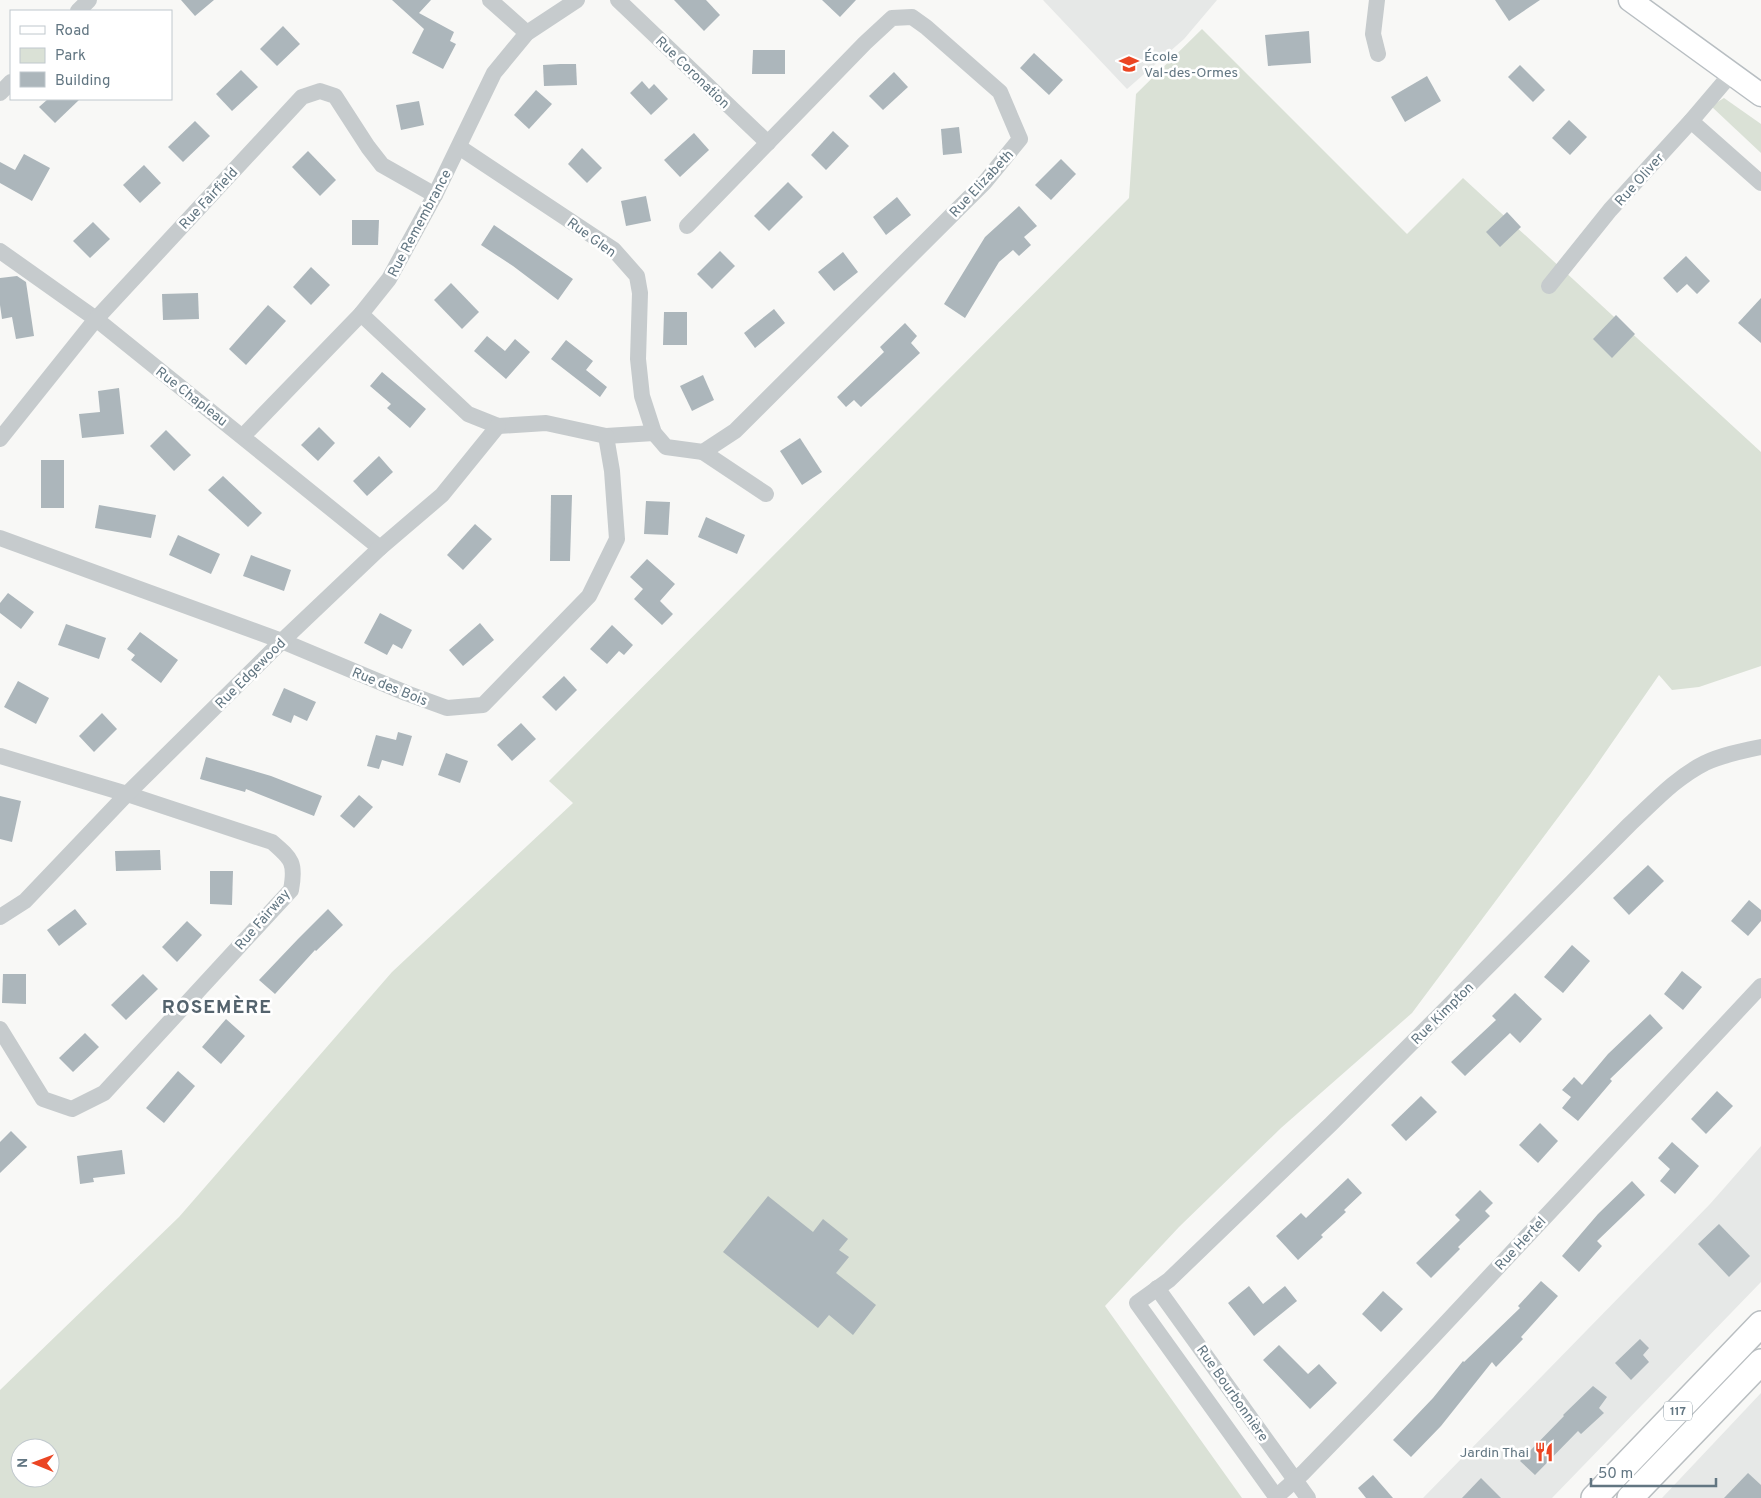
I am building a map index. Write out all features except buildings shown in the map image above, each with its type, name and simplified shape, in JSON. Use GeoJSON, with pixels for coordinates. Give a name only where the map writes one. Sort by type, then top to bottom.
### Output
{"type":"FeatureCollection","features":[{"type":"Feature","properties":{"kind":"main road"},"geometry":{"type":"LineString","coordinates":[[1630,0],[1761,95]]}},
{"type":"Feature","properties":{"kind":"main road","name":"117"},"geometry":{"type":"LineString","coordinates":[[1594,1498],[1761,1324]]}},
{"type":"Feature","properties":{"kind":"main road","name":"117"},"geometry":{"type":"LineString","coordinates":[[1630,1498],[1761,1362]]}},
{"type":"Feature","properties":{"kind":"street"},"geometry":{"type":"LineString","coordinates":[[79,10],[89,0]]}},
{"type":"Feature","properties":{"kind":"street"},"geometry":{"type":"LineString","coordinates":[[490,0],[527,33]]}},
{"type":"Feature","properties":{"kind":"street","name":"Rue Remembrance"},"geometry":{"type":"LineString","coordinates":[[243,436],[361,314],[389,280],[460,147],[494,73],[527,33],[577,0]]}},
{"type":"Feature","properties":{"kind":"street","name":"Rue Coronation"},"geometry":{"type":"LineString","coordinates":[[618,0],[768,143]]}},
{"type":"Feature","properties":{"kind":"street"},"geometry":{"type":"LineString","coordinates":[[1377,0],[1373,34],[1378,54]]}},
{"type":"Feature","properties":{"kind":"street","name":"Rue Elizabeth"},"geometry":{"type":"LineString","coordinates":[[687,226],[865,43],[892,18],[912,17],[1000,92],[1020,140],[985,182],[735,431],[703,452]]}},
{"type":"Feature","properties":{"kind":"street","name":"Rue Oliver"},"geometry":{"type":"LineString","coordinates":[[1549,286],[1610,210],[1731,74]]}},
{"type":"Feature","properties":{"kind":"street"},"geometry":{"type":"LineString","coordinates":[[0,93],[10,83]]}},
{"type":"Feature","properties":{"kind":"street","name":"Rue Fairfield"},"geometry":{"type":"LineString","coordinates":[[0,439],[96,319],[302,97],[320,91],[335,96],[368,147],[382,164],[435,195]]}},
{"type":"Feature","properties":{"kind":"street"},"geometry":{"type":"LineString","coordinates":[[1691,121],[1761,183]]}},
{"type":"Feature","properties":{"kind":"street","name":"Rue Glen"},"geometry":{"type":"LineString","coordinates":[[460,147],[614,250],[637,276],[640,294],[638,359],[642,396],[654,433]]}},
{"type":"Feature","properties":{"kind":"street","name":"Rue Chapleau"},"geometry":{"type":"LineString","coordinates":[[0,251],[96,319],[380,548]]}},
{"type":"Feature","properties":{"kind":"street"},"geometry":{"type":"LineString","coordinates":[[361,314],[468,414],[498,426],[546,423],[606,436],[654,433],[666,447],[703,452],[766,494]]}},
{"type":"Feature","properties":{"kind":"street","name":"Rue Edgewood"},"geometry":{"type":"LineString","coordinates":[[0,918],[26,901],[128,794],[282,641],[380,548],[442,495],[498,426]]}},
{"type":"Feature","properties":{"kind":"street","name":"Rue des Bois"},"geometry":{"type":"LineString","coordinates":[[0,538],[282,641],[406,693],[447,708],[483,705],[588,596],[617,539],[612,471],[606,436]]}},
{"type":"Feature","properties":{"kind":"street","name":"Rue Kimpton"},"geometry":{"type":"LineString","coordinates":[[1137,1303],[1169,1280],[1336,1120],[1674,782],[1705,763],[1761,747]]}},
{"type":"Feature","properties":{"kind":"street","name":"Rue Fairway"},"geometry":{"type":"LineString","coordinates":[[0,756],[128,794],[272,842],[289,856],[294,872],[291,890],[104,1093],[72,1109],[43,1099],[0,1029]]}},
{"type":"Feature","properties":{"kind":"street","name":"Rue Hertel"},"geometry":{"type":"LineString","coordinates":[[1276,1497],[1295,1481],[1761,986]]}},
{"type":"Feature","properties":{"kind":"street","name":"Rue Bourbonnière"},"geometry":{"type":"LineString","coordinates":[[1157,1288],[1308,1498]]}},
{"type":"Feature","properties":{"kind":"street","name":"Rue Bourbonnière"},"geometry":{"type":"LineString","coordinates":[[1137,1303],[1276,1497]]}},
{"type":"Feature","properties":{"kind":"shaded area","name":"École Val-des-Ormes"},"geometry":{"type":"Polygon","coordinates":[[[1043,0],[1217,0],[1184,39],[1127,89],[1043,0]]]}},
{"type":"Feature","properties":{"kind":"shaded area"},"geometry":{"type":"Polygon","coordinates":[[[1761,1146],[1761,1282],[1552,1498],[1423,1498],[1710,1204],[1761,1146]]]}},
{"type":"Feature","properties":{"kind":"shaded area"},"geometry":{"type":"Polygon","coordinates":[[[1761,1393],[1761,1498],[1662,1498],[1761,1393]]]}},
{"type":"Feature","properties":{"kind":"green space"},"geometry":{"type":"Polygon","coordinates":[[[1202,29],[1407,234],[1463,178],[1761,452],[1761,666],[1699,687],[1672,690],[1659,675],[1589,776],[1412,1013],[1281,1128],[1179,1227],[1105,1306],[1242,1498],[0,1498],[0,1390],[179,1217],[392,972],[573,803],[549,781],[1129,198],[1136,94],[1202,29]]]}},
{"type":"Feature","properties":{"kind":"green space"},"geometry":{"type":"Polygon","coordinates":[[[1724,98],[1761,124],[1761,153],[1711,106],[1724,98]]]}},
{"type":"Feature","properties":{"kind":"place","name":"École Val-des-Ormes"},"geometry":{"type":"Point","coordinates":[1129,64]}},
{"type":"Feature","properties":{"kind":"place","name":"Jardin Thai"},"geometry":{"type":"Point","coordinates":[1544,1452]}},
{"type":"Feature","properties":{"kind":"district","name":"ROSEMÈRE"},"geometry":{"type":"Point","coordinates":[217,1006]}}]}
